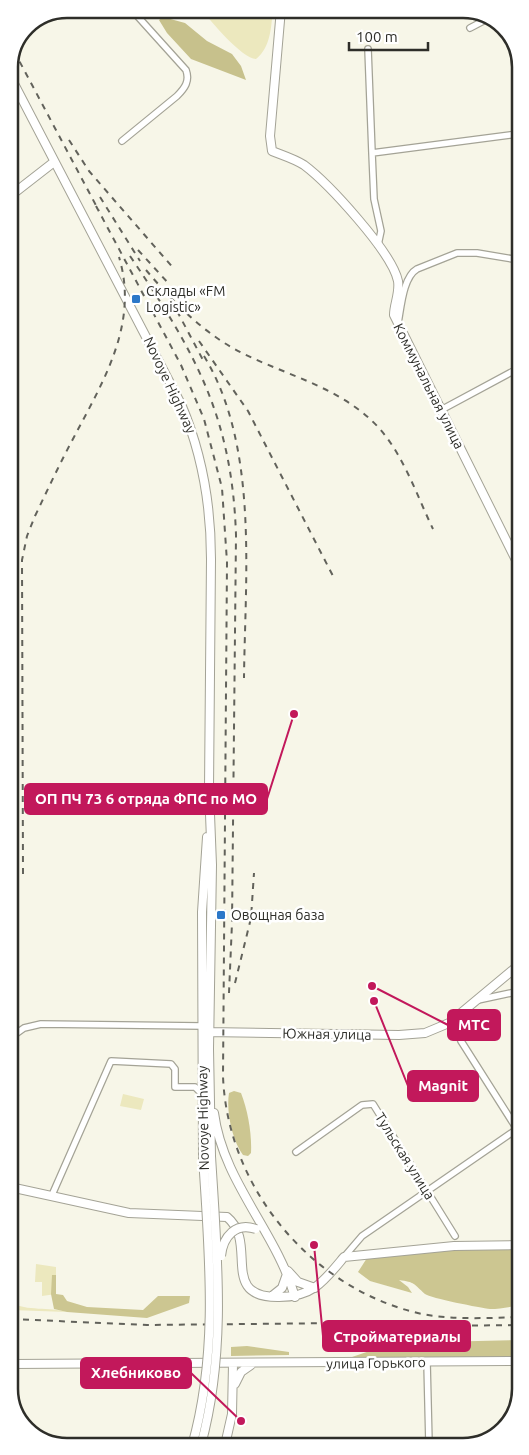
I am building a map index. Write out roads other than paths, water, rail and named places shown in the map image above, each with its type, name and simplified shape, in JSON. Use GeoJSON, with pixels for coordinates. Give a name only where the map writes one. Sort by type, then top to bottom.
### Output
{"type":"FeatureCollection","features":[{"type":"Feature","properties":{"kind":"street"},"geometry":{"type":"LineString","coordinates":[[122,141],[184,90],[188,75],[186,70],[139,18]]}},
{"type":"Feature","properties":{"kind":"street","name":"Коммунальная улица"},"geometry":{"type":"LineString","coordinates":[[280,18],[270,136],[272,151],[303,165],[336,196],[378,245],[398,280],[394,315],[512,552]]}},
{"type":"Feature","properties":{"kind":"street"},"geometry":{"type":"LineString","coordinates":[[470,28],[482,22]]}},
{"type":"Feature","properties":{"kind":"street"},"geometry":{"type":"LineString","coordinates":[[368,49],[374,199],[381,230],[378,245]]}},
{"type":"Feature","properties":{"kind":"street","name":"Novoye Highway"},"geometry":{"type":"LineString","coordinates":[[18,92],[168,378],[189,423],[196,444],[204,482],[211,530],[209,789],[212,865],[204,1030],[219,1293],[215,1372],[203,1437]]}},
{"type":"Feature","properties":{"kind":"street"},"geometry":{"type":"LineString","coordinates":[[372,152],[512,135]]}},
{"type":"Feature","properties":{"kind":"street"},"geometry":{"type":"LineString","coordinates":[[18,190],[54,162]]}},
{"type":"Feature","properties":{"kind":"street"},"geometry":{"type":"LineString","coordinates":[[398,323],[407,283],[412,272],[416,269],[457,253],[477,253],[512,259]]}},
{"type":"Feature","properties":{"kind":"street"},"geometry":{"type":"LineString","coordinates":[[441,410],[512,372]]}},
{"type":"Feature","properties":{"kind":"street","name":"Южная улица"},"geometry":{"type":"LineString","coordinates":[[204,1030],[391,1035],[426,1033],[449,1023],[512,971]]}},
{"type":"Feature","properties":{"kind":"street"},"geometry":{"type":"LineString","coordinates":[[478,1000],[512,993]]}},
{"type":"Feature","properties":{"kind":"street"},"geometry":{"type":"LineString","coordinates":[[18,1032],[24,1028],[41,1024],[204,1030]]}},
{"type":"Feature","properties":{"kind":"street"},"geometry":{"type":"LineString","coordinates":[[461,1041],[512,1119]]}},
{"type":"Feature","properties":{"kind":"street"},"geometry":{"type":"LineString","coordinates":[[52,1195],[110,1061],[171,1064],[175,1069],[175,1087],[195,1087],[206,1080],[223,1155],[287,1270],[295,1296]]}},
{"type":"Feature","properties":{"kind":"street","name":"Novoye Highway"},"geometry":{"type":"LineString","coordinates":[[194,1437],[203,1395],[210,1326],[210,1269],[203,1157],[202,1094],[206,1080]]}},
{"type":"Feature","properties":{"kind":"street"},"geometry":{"type":"LineString","coordinates":[[195,1087],[202,1094]]}},
{"type":"Feature","properties":{"kind":"street","name":"Тульская улица"},"geometry":{"type":"LineString","coordinates":[[296,1152],[362,1105],[373,1104],[455,1236]]}},
{"type":"Feature","properties":{"kind":"street"},"geometry":{"type":"LineString","coordinates":[[18,1189],[52,1195],[99,1208],[129,1213],[219,1215],[232,1221],[240,1233],[242,1271],[248,1287],[257,1295],[270,1297],[295,1296],[316,1288],[362,1236],[512,1135]]}},
{"type":"Feature","properties":{"kind":"street"},"geometry":{"type":"LineString","coordinates":[[219,1293],[221,1255],[226,1238],[242,1227],[256,1229],[272,1243]]}},
{"type":"Feature","properties":{"kind":"street"},"geometry":{"type":"LineString","coordinates":[[344,1257],[454,1246],[512,1245]]}},
{"type":"Feature","properties":{"kind":"street"},"geometry":{"type":"LineString","coordinates":[[270,1297],[285,1284],[287,1270]]}},
{"type":"Feature","properties":{"kind":"street"},"geometry":{"type":"LineString","coordinates":[[287,1270],[298,1282],[316,1288]]}},
{"type":"Feature","properties":{"kind":"street","name":"улица Горького"},"geometry":{"type":"LineString","coordinates":[[18,1364],[512,1361]]}},
{"type":"Feature","properties":{"kind":"street"},"geometry":{"type":"LineString","coordinates":[[427,1362],[429,1438]]}},
{"type":"Feature","properties":{"kind":"street"},"geometry":{"type":"LineString","coordinates":[[213,1364],[226,1371],[233,1388]]}},
{"type":"Feature","properties":{"kind":"street"},"geometry":{"type":"LineString","coordinates":[[227,1437],[232,1414],[233,1364]]}},
{"type":"Feature","properties":{"kind":"street"},"geometry":{"type":"LineString","coordinates":[[233,1388],[241,1372],[253,1364]]}},
{"type":"Feature","properties":{"kind":"railway"},"geometry":{"type":"LineString","coordinates":[[18,59],[99,211]]}},
{"type":"Feature","properties":{"kind":"railway"},"geometry":{"type":"LineString","coordinates":[[69,140],[89,171],[175,270]]}},
{"type":"Feature","properties":{"kind":"railway"},"geometry":{"type":"LineString","coordinates":[[100,197],[140,261]]}},
{"type":"Feature","properties":{"kind":"railway"},"geometry":{"type":"LineString","coordinates":[[96,206],[181,365],[204,419],[222,488],[227,562],[223,1076],[228,1117],[240,1157],[259,1194],[283,1228],[312,1258],[345,1282],[382,1301],[422,1314],[459,1318],[512,1317]]}},
{"type":"Feature","properties":{"kind":"railway"},"geometry":{"type":"LineString","coordinates":[[138,250],[170,285]]}},
{"type":"Feature","properties":{"kind":"railway"},"geometry":{"type":"LineString","coordinates":[[130,256],[173,323],[206,387],[218,420],[227,455],[233,493],[236,535],[232,923],[229,993]]}},
{"type":"Feature","properties":{"kind":"railway"},"geometry":{"type":"LineString","coordinates":[[23,874],[22,560],[27,536],[35,516],[107,372],[115,350],[125,305],[124,281],[119,257]]}},
{"type":"Feature","properties":{"kind":"railway"},"geometry":{"type":"LineString","coordinates":[[146,270],[190,317],[216,337],[244,354],[332,393],[365,414],[379,428],[396,451],[433,529]]}},
{"type":"Feature","properties":{"kind":"railway"},"geometry":{"type":"LineString","coordinates":[[177,311],[203,360]]}},
{"type":"Feature","properties":{"kind":"railway"},"geometry":{"type":"LineString","coordinates":[[199,341],[248,411],[334,578]]}},
{"type":"Feature","properties":{"kind":"railway"},"geometry":{"type":"LineString","coordinates":[[204,356],[222,392],[234,430],[241,471],[246,555],[244,678]]}},
{"type":"Feature","properties":{"kind":"railway"},"geometry":{"type":"LineString","coordinates":[[235,983],[251,918],[254,873]]}},
{"type":"Feature","properties":{"kind":"railway"},"geometry":{"type":"LineString","coordinates":[[18,1319],[147,1325],[443,1322]]}},
{"type":"Feature","properties":{"kind":"railway"},"geometry":{"type":"LineString","coordinates":[[436,1326],[512,1325]]}},
{"type":"Feature","properties":{"kind":"place","name":"Склады «FM Logistic»"},"geometry":{"type":"Point","coordinates":[136,299]}},
{"type":"Feature","properties":{"kind":"place","name":"ОП ПЧ 73 6 отряда ФПС по МО"},"geometry":{"type":"Point","coordinates":[294,714]}},
{"type":"Feature","properties":{"kind":"place","name":"Овощная база"},"geometry":{"type":"Point","coordinates":[221,915]}},
{"type":"Feature","properties":{"kind":"place","name":"МТС"},"geometry":{"type":"Point","coordinates":[372,986]}},
{"type":"Feature","properties":{"kind":"place","name":"Magnit"},"geometry":{"type":"Point","coordinates":[374,1001]}},
{"type":"Feature","properties":{"kind":"place","name":"Стройматериалы"},"geometry":{"type":"Point","coordinates":[314,1245]}},
{"type":"Feature","properties":{"kind":"place","name":"Хлебниково"},"geometry":{"type":"Point","coordinates":[241,1421]}}]}
